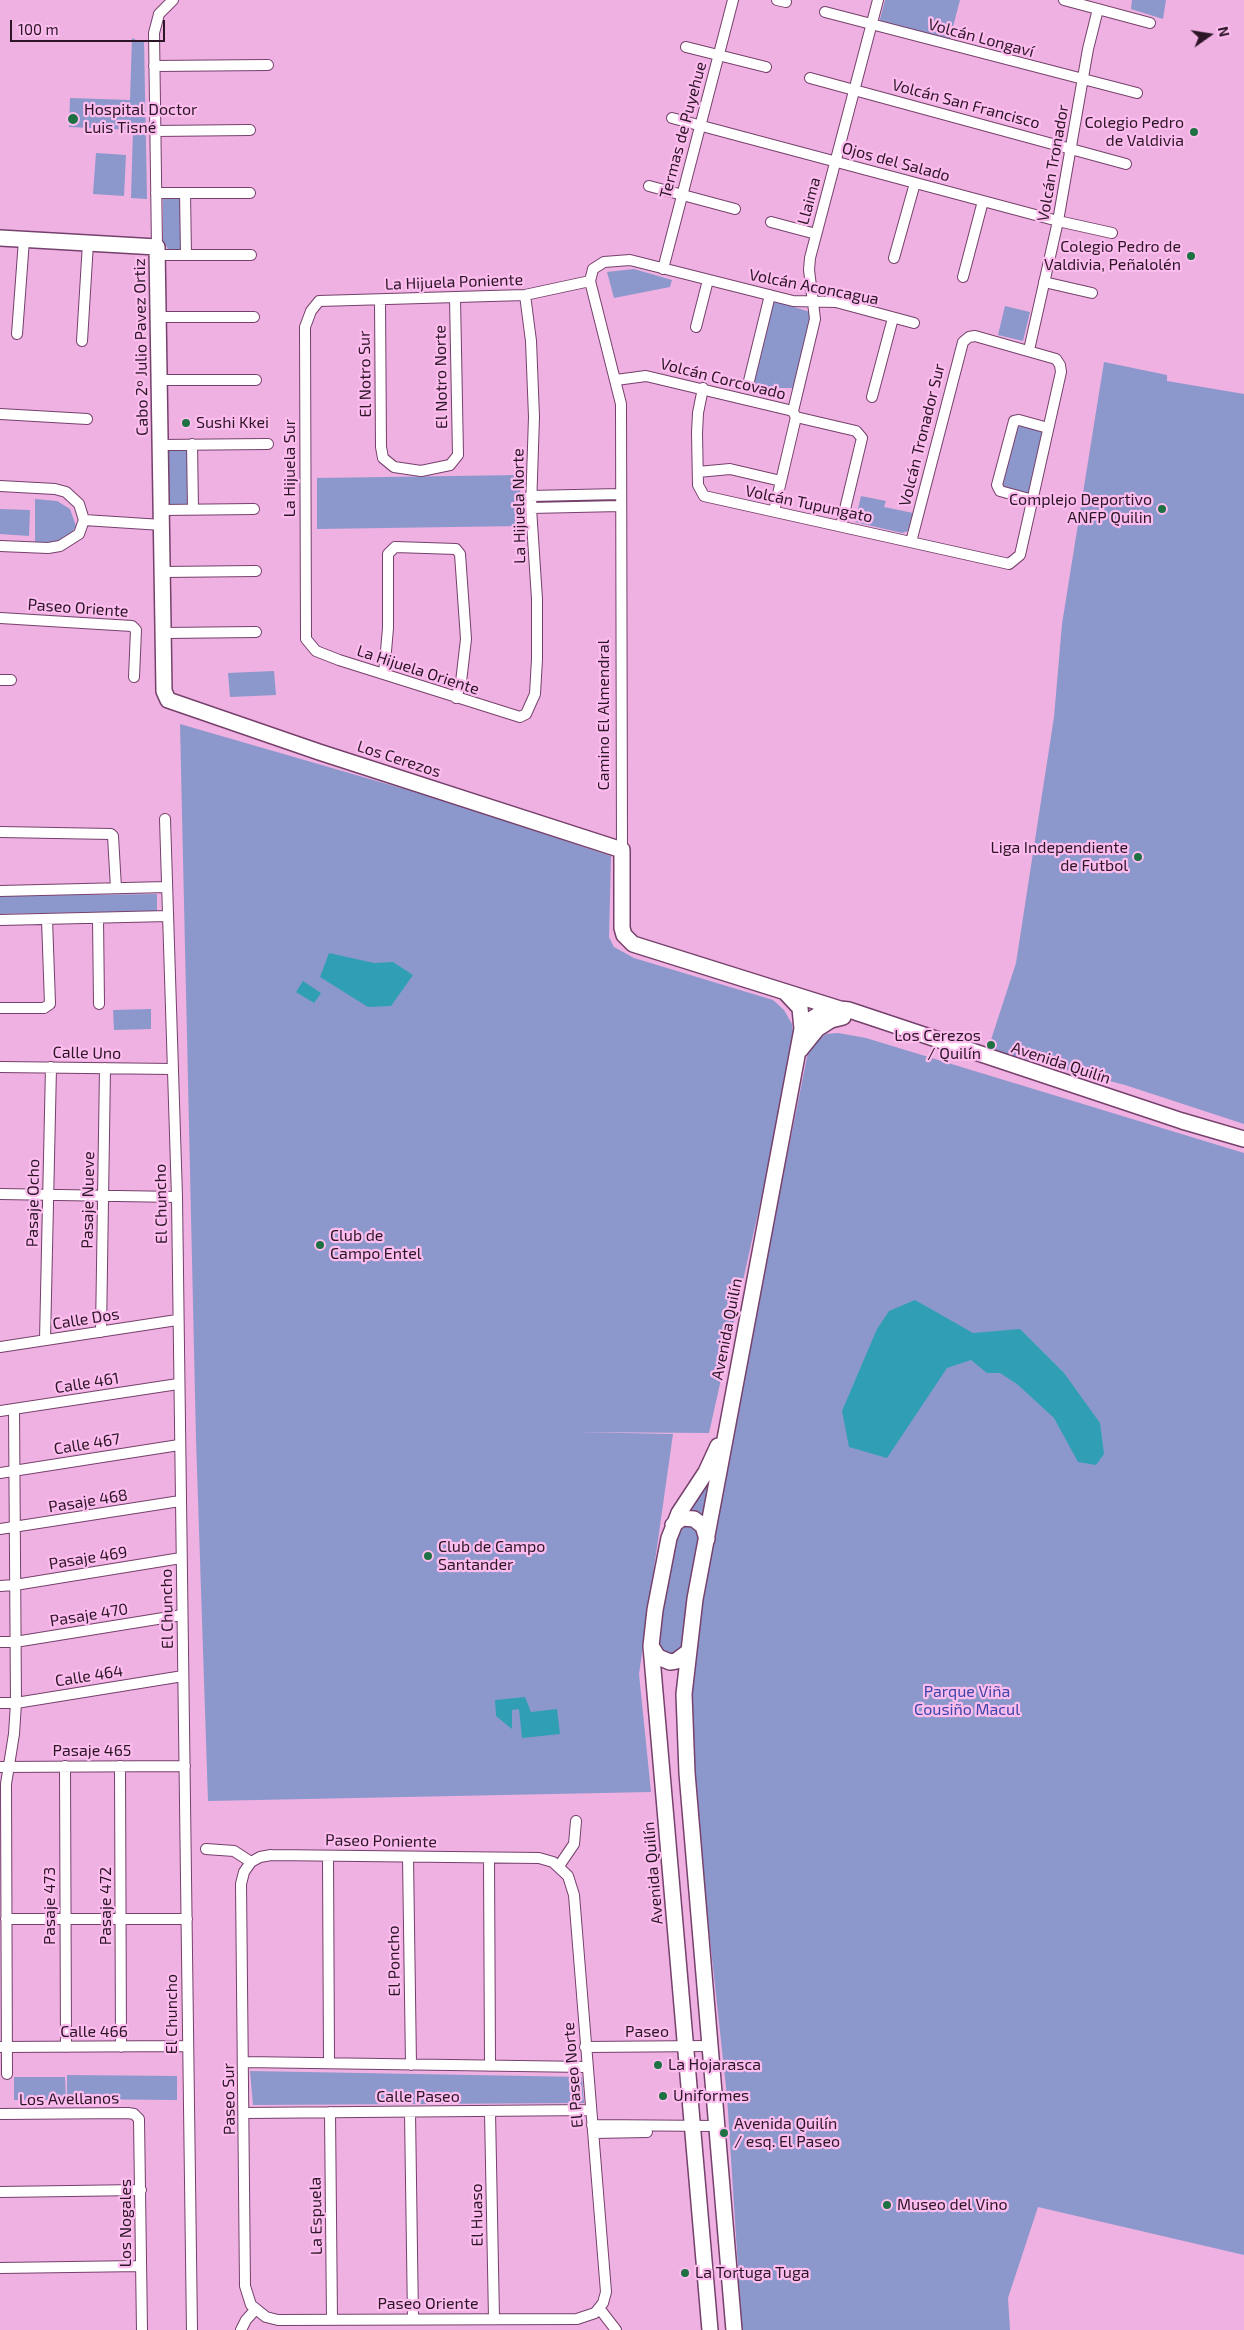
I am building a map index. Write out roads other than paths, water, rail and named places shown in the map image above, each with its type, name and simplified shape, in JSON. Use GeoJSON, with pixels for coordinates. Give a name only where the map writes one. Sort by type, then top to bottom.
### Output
{"type":"FeatureCollection","features":[{"type":"Feature","properties":{"kind":"main road"},"geometry":{"type":"LineString","coordinates":[[0,238],[88,243],[157,251]]}},
{"type":"Feature","properties":{"kind":"main road","name":"Cabo 2º Julio Pavez Ortiz"},"geometry":{"type":"LineString","coordinates":[[157,251],[164,691],[167,698]]}},
{"type":"Feature","properties":{"kind":"main road","name":"Los Cerezos"},"geometry":{"type":"LineString","coordinates":[[167,698],[173,703],[622,850]]}},
{"type":"Feature","properties":{"kind":"main road","name":"Camino El Almendral"},"geometry":{"type":"LineString","coordinates":[[622,850],[622,928],[628,940],[638,946],[840,1009]]}},
{"type":"Feature","properties":{"kind":"main road","name":"Avenida Quilín"},"geometry":{"type":"LineString","coordinates":[[786,993],[800,1008],[811,1025]]}},
{"type":"Feature","properties":{"kind":"main road"},"geometry":{"type":"LineString","coordinates":[[806,999],[811,1025],[840,1009]]}},
{"type":"Feature","properties":{"kind":"main road","name":"Avenida Quilín"},"geometry":{"type":"LineString","coordinates":[[840,1009],[1182,1121],[1244,1139]]}},
{"type":"Feature","properties":{"kind":"main road","name":"Avenida Quilín"},"geometry":{"type":"LineString","coordinates":[[811,1025],[840,1018],[867,1018]]}},
{"type":"Feature","properties":{"kind":"main road","name":"Avenida Quilín"},"geometry":{"type":"LineString","coordinates":[[734,2330],[684,1734],[684,1694],[688,1652],[706,1539],[796,1059],[811,1025]]}},
{"type":"Feature","properties":{"kind":"main road","name":"Avenida Quilín"},"geometry":{"type":"LineString","coordinates":[[710,2330],[685,2128],[686,2046],[651,1646],[661,1567],[673,1525],[706,1472],[726,1428]]}},
{"type":"Feature","properties":{"kind":"main road"},"geometry":{"type":"LineString","coordinates":[[673,1525],[682,1518],[694,1519],[703,1526],[706,1539]]}},
{"type":"Feature","properties":{"kind":"main road"},"geometry":{"type":"LineString","coordinates":[[651,1646],[658,1657],[670,1662],[688,1652]]}},
{"type":"Feature","properties":{"kind":"street","name":"Cabo 2º Julio Pavez Ortiz"},"geometry":{"type":"LineString","coordinates":[[157,251],[154,26],[159,14],[173,0]]}},
{"type":"Feature","properties":{"kind":"street","name":"Termas de Puyehue"},"geometry":{"type":"LineString","coordinates":[[663,269],[733,0]]}},
{"type":"Feature","properties":{"kind":"street","name":"Llaima"},"geometry":{"type":"LineString","coordinates":[[774,511],[814,325],[808,264],[878,0]]}},
{"type":"Feature","properties":{"kind":"street"},"geometry":{"type":"LineString","coordinates":[[1064,0],[1150,23]]}},
{"type":"Feature","properties":{"kind":"street","name":"Volcán Tronador"},"geometry":{"type":"LineString","coordinates":[[1029,350],[1058,221],[1082,80],[1098,9]]}},
{"type":"Feature","properties":{"kind":"street","name":"Volcán Longaví"},"geometry":{"type":"LineString","coordinates":[[825,12],[1137,94]]}},
{"type":"Feature","properties":{"kind":"street"},"geometry":{"type":"LineString","coordinates":[[686,47],[766,67]]}},
{"type":"Feature","properties":{"kind":"street"},"geometry":{"type":"LineString","coordinates":[[154,66],[268,65]]}},
{"type":"Feature","properties":{"kind":"street","name":"Volcán San Francisco"},"geometry":{"type":"LineString","coordinates":[[810,78],[1126,164]]}},
{"type":"Feature","properties":{"kind":"street","name":"Ojos del Salado"},"geometry":{"type":"LineString","coordinates":[[672,118],[1058,221],[1112,233]]}},
{"type":"Feature","properties":{"kind":"street"},"geometry":{"type":"LineString","coordinates":[[155,131],[250,130]]}},
{"type":"Feature","properties":{"kind":"street"},"geometry":{"type":"LineString","coordinates":[[894,258],[915,183]]}},
{"type":"Feature","properties":{"kind":"street"},"geometry":{"type":"LineString","coordinates":[[649,186],[735,209]]}},
{"type":"Feature","properties":{"kind":"street"},"geometry":{"type":"LineString","coordinates":[[186,193],[186,255]]}},
{"type":"Feature","properties":{"kind":"street"},"geometry":{"type":"LineString","coordinates":[[156,194],[250,193]]}},
{"type":"Feature","properties":{"kind":"street"},"geometry":{"type":"LineString","coordinates":[[963,277],[983,201]]}},
{"type":"Feature","properties":{"kind":"street"},"geometry":{"type":"LineString","coordinates":[[771,222],[816,234]]}},
{"type":"Feature","properties":{"kind":"street"},"geometry":{"type":"LineString","coordinates":[[17,334],[24,240]]}},
{"type":"Feature","properties":{"kind":"street"},"geometry":{"type":"LineString","coordinates":[[82,341],[88,243]]}},
{"type":"Feature","properties":{"kind":"street"},"geometry":{"type":"LineString","coordinates":[[157,251],[186,255],[251,255]]}},
{"type":"Feature","properties":{"kind":"street","name":"Volcán Aconcagua"},"geometry":{"type":"LineString","coordinates":[[590,281],[594,269],[604,262],[620,260],[793,301],[836,302],[914,323]]}},
{"type":"Feature","properties":{"kind":"street"},"geometry":{"type":"LineString","coordinates":[[696,327],[708,280]]}},
{"type":"Feature","properties":{"kind":"street","name":"La Hijuela Poniente"},"geometry":{"type":"LineString","coordinates":[[319,301],[525,295],[590,281]]}},
{"type":"Feature","properties":{"kind":"street","name":"Camino El Almendral"},"geometry":{"type":"LineString","coordinates":[[590,281],[621,404],[622,850]]}},
{"type":"Feature","properties":{"kind":"street"},"geometry":{"type":"LineString","coordinates":[[1044,282],[1092,294]]}},
{"type":"Feature","properties":{"kind":"street","name":"La Hijuela Norte"},"geometry":{"type":"LineString","coordinates":[[525,295],[531,341],[534,417],[530,508],[537,599],[535,694],[526,714]]}},
{"type":"Feature","properties":{"kind":"street"},"geometry":{"type":"LineString","coordinates":[[748,385],[770,295]]}},
{"type":"Feature","properties":{"kind":"street","name":"El Notro Norte"},"geometry":{"type":"LineString","coordinates":[[381,447],[383,458],[394,467],[421,471],[450,465],[458,456],[455,298]]}},
{"type":"Feature","properties":{"kind":"street","name":"El Notro Sur"},"geometry":{"type":"LineString","coordinates":[[380,300],[381,447]]}},
{"type":"Feature","properties":{"kind":"street","name":"La Hijuela Sur"},"geometry":{"type":"LineString","coordinates":[[306,639],[305,327],[311,311],[319,301]]}},
{"type":"Feature","properties":{"kind":"street"},"geometry":{"type":"LineString","coordinates":[[159,318],[254,317]]}},
{"type":"Feature","properties":{"kind":"street"},"geometry":{"type":"LineString","coordinates":[[872,397],[893,318]]}},
{"type":"Feature","properties":{"kind":"street","name":"Volcán Tronador Sur"},"geometry":{"type":"LineString","coordinates":[[911,542],[960,346],[967,338],[978,337],[1029,350]]}},
{"type":"Feature","properties":{"kind":"street"},"geometry":{"type":"LineString","coordinates":[[1029,350],[1054,357],[1059,362],[1061,372],[1033,500],[1000,492],[997,484],[1014,421],[1019,420],[1048,428]]}},
{"type":"Feature","properties":{"kind":"street","name":"Volcán Corcovado"},"geometry":{"type":"LineString","coordinates":[[616,380],[646,376],[704,388],[856,431],[861,435],[862,443],[841,526]]}},
{"type":"Feature","properties":{"kind":"street"},"geometry":{"type":"LineString","coordinates":[[160,380],[256,380]]}},
{"type":"Feature","properties":{"kind":"street","name":"Volcán Tupungato"},"geometry":{"type":"LineString","coordinates":[[704,388],[698,412],[698,488],[707,497],[1002,564],[1014,562],[1020,555],[1033,500]]}},
{"type":"Feature","properties":{"kind":"street"},"geometry":{"type":"LineString","coordinates":[[0,414],[87,419]]}},
{"type":"Feature","properties":{"kind":"street"},"geometry":{"type":"LineString","coordinates":[[192,444],[193,509]]}},
{"type":"Feature","properties":{"kind":"street"},"geometry":{"type":"LineString","coordinates":[[161,445],[268,444]]}},
{"type":"Feature","properties":{"kind":"street"},"geometry":{"type":"LineString","coordinates":[[698,472],[730,469],[781,481]]}},
{"type":"Feature","properties":{"kind":"street"},"geometry":{"type":"LineString","coordinates":[[0,486],[55,489],[66,492],[79,504],[84,520],[79,534],[60,546],[48,548],[0,546]]}},
{"type":"Feature","properties":{"kind":"street"},"geometry":{"type":"LineString","coordinates":[[530,496],[620,494]]}},
{"type":"Feature","properties":{"kind":"street"},"geometry":{"type":"LineString","coordinates":[[530,508],[620,506]]}},
{"type":"Feature","properties":{"kind":"street"},"geometry":{"type":"LineString","coordinates":[[162,510],[254,509]]}},
{"type":"Feature","properties":{"kind":"street"},"geometry":{"type":"LineString","coordinates":[[84,520],[162,525]]}},
{"type":"Feature","properties":{"kind":"street"},"geometry":{"type":"LineString","coordinates":[[384,674],[388,628],[388,554],[395,547],[442,547],[456,549],[460,554],[466,639],[461,682],[456,698]]}},
{"type":"Feature","properties":{"kind":"street"},"geometry":{"type":"LineString","coordinates":[[163,572],[256,571]]}},
{"type":"Feature","properties":{"kind":"street","name":"Paseo Oriente"},"geometry":{"type":"LineString","coordinates":[[0,618],[132,626],[136,630],[134,677]]}},
{"type":"Feature","properties":{"kind":"street"},"geometry":{"type":"LineString","coordinates":[[164,633],[256,632]]}},
{"type":"Feature","properties":{"kind":"street","name":"La Hijuela Oriente"},"geometry":{"type":"LineString","coordinates":[[306,639],[316,651],[512,716],[520,717],[526,714]]}},
{"type":"Feature","properties":{"kind":"street"},"geometry":{"type":"LineString","coordinates":[[0,680],[11,680]]}},
{"type":"Feature","properties":{"kind":"street"},"geometry":{"type":"LineString","coordinates":[[0,891],[167,887],[165,819]]}},
{"type":"Feature","properties":{"kind":"street"},"geometry":{"type":"LineString","coordinates":[[0,832],[111,834],[113,836],[116,888]]}},
{"type":"Feature","properties":{"kind":"street","name":"El Chuncho"},"geometry":{"type":"LineString","coordinates":[[167,887],[177,1197],[192,2330]]}},
{"type":"Feature","properties":{"kind":"street"},"geometry":{"type":"LineString","coordinates":[[0,920],[168,916]]}},
{"type":"Feature","properties":{"kind":"street"},"geometry":{"type":"LineString","coordinates":[[98,918],[99,1004]]}},
{"type":"Feature","properties":{"kind":"street"},"geometry":{"type":"LineString","coordinates":[[0,1008],[44,1008],[50,1004],[47,919]]}},
{"type":"Feature","properties":{"kind":"street","name":"Calle Uno"},"geometry":{"type":"LineString","coordinates":[[0,1067],[173,1069]]}},
{"type":"Feature","properties":{"kind":"street","name":"Pasaje Ocho"},"geometry":{"type":"LineString","coordinates":[[46,1340],[51,1067]]}},
{"type":"Feature","properties":{"kind":"street","name":"Pasaje Nueve"},"geometry":{"type":"LineString","coordinates":[[101,1332],[105,1068]]}},
{"type":"Feature","properties":{"kind":"street"},"geometry":{"type":"LineString","coordinates":[[0,1194],[177,1197]]}},
{"type":"Feature","properties":{"kind":"street","name":"Calle Dos"},"geometry":{"type":"LineString","coordinates":[[0,1347],[178,1320]]}},
{"type":"Feature","properties":{"kind":"street","name":"Calle 461"},"geometry":{"type":"LineString","coordinates":[[0,1411],[178,1384]]}},
{"type":"Feature","properties":{"kind":"street"},"geometry":{"type":"LineString","coordinates":[[7,2074],[3,2047],[3,1932],[6,1919],[3,1878],[3,1826],[6,1784],[4,1767],[16,1703],[14,1409]]}},
{"type":"Feature","properties":{"kind":"street","name":"Calle 467"},"geometry":{"type":"LineString","coordinates":[[0,1474],[180,1445]]}},
{"type":"Feature","properties":{"kind":"street","name":"Pasaje 468"},"geometry":{"type":"LineString","coordinates":[[0,1530],[180,1501]]}},
{"type":"Feature","properties":{"kind":"street","name":"Pasaje 469"},"geometry":{"type":"LineString","coordinates":[[0,1586],[15,1586],[181,1558]]}},
{"type":"Feature","properties":{"kind":"street","name":"Pasaje 470"},"geometry":{"type":"LineString","coordinates":[[0,1642],[16,1642],[182,1615]]}},
{"type":"Feature","properties":{"kind":"street","name":"Calle 464"},"geometry":{"type":"LineString","coordinates":[[0,1703],[16,1703],[183,1676]]}},
{"type":"Feature","properties":{"kind":"street","name":"Pasaje 473"},"geometry":{"type":"LineString","coordinates":[[65,1766],[66,2046]]}},
{"type":"Feature","properties":{"kind":"street","name":"Pasaje 472"},"geometry":{"type":"LineString","coordinates":[[120,1766],[121,2046]]}},
{"type":"Feature","properties":{"kind":"street","name":"Pasaje 465"},"geometry":{"type":"LineString","coordinates":[[4,1767],[184,1766]]}},
{"type":"Feature","properties":{"kind":"street"},"geometry":{"type":"LineString","coordinates":[[559,1866],[574,1844],[576,1821]]}},
{"type":"Feature","properties":{"kind":"street"},"geometry":{"type":"LineString","coordinates":[[206,1849],[234,1851],[251,1862]]}},
{"type":"Feature","properties":{"kind":"street","name":"Paseo Poniente"},"geometry":{"type":"LineString","coordinates":[[251,1862],[260,1857],[270,1855],[539,1858],[559,1866]]}},
{"type":"Feature","properties":{"kind":"street"},"geometry":{"type":"LineString","coordinates":[[328,1856],[329,2063]]}},
{"type":"Feature","properties":{"kind":"street","name":"El Poncho"},"geometry":{"type":"LineString","coordinates":[[408,1857],[411,2064]]}},
{"type":"Feature","properties":{"kind":"street"},"geometry":{"type":"LineString","coordinates":[[489,1858],[490,2066]]}},
{"type":"Feature","properties":{"kind":"street","name":"Paseo Sur"},"geometry":{"type":"LineString","coordinates":[[251,1862],[244,1872],[241,1884],[245,2286],[248,2299],[256,2310]]}},
{"type":"Feature","properties":{"kind":"street","name":"El Paseo Norte"},"geometry":{"type":"LineString","coordinates":[[559,1866],[568,1876],[574,1895],[606,2292],[600,2308]]}},
{"type":"Feature","properties":{"kind":"street"},"geometry":{"type":"LineString","coordinates":[[6,1919],[187,1918]]}},
{"type":"Feature","properties":{"kind":"street","name":"Calle 466"},"geometry":{"type":"LineString","coordinates":[[3,2047],[188,2046]]}},
{"type":"Feature","properties":{"kind":"street","name":"Paseo"},"geometry":{"type":"LineString","coordinates":[[586,2047],[710,2046]]}},
{"type":"Feature","properties":{"kind":"street","name":"Calle Paseo"},"geometry":{"type":"LineString","coordinates":[[244,2062],[587,2067]]}},
{"type":"Feature","properties":{"kind":"street","name":"Calle Paseo"},"geometry":{"type":"LineString","coordinates":[[244,2113],[591,2110]]}},
{"type":"Feature","properties":{"kind":"street","name":"El Huaso"},"geometry":{"type":"LineString","coordinates":[[490,2111],[494,2319]]}},
{"type":"Feature","properties":{"kind":"street","name":"La Espuela"},"geometry":{"type":"LineString","coordinates":[[330,2112],[332,2320]]}},
{"type":"Feature","properties":{"kind":"street"},"geometry":{"type":"LineString","coordinates":[[410,2112],[413,2319]]}},
{"type":"Feature","properties":{"kind":"street","name":"Los Avellanos"},"geometry":{"type":"LineString","coordinates":[[0,2114],[128,2113],[137,2116]]}},
{"type":"Feature","properties":{"kind":"street","name":"Los Nogales"},"geometry":{"type":"LineString","coordinates":[[137,2116],[140,2125],[142,2330]]}},
{"type":"Feature","properties":{"kind":"street"},"geometry":{"type":"LineString","coordinates":[[593,2129],[716,2126]]}},
{"type":"Feature","properties":{"kind":"street"},"geometry":{"type":"LineString","coordinates":[[0,2192],[141,2190]]}},
{"type":"Feature","properties":{"kind":"street"},"geometry":{"type":"LineString","coordinates":[[0,2268],[141,2266]]}},
{"type":"Feature","properties":{"kind":"street"},"geometry":{"type":"LineString","coordinates":[[600,2308],[616,2330]]}},
{"type":"Feature","properties":{"kind":"street","name":"Paseo Oriente"},"geometry":{"type":"LineString","coordinates":[[256,2310],[266,2318],[278,2320],[577,2319],[590,2316],[600,2308]]}},
{"type":"Feature","properties":{"kind":"street"},"geometry":{"type":"LineString","coordinates":[[241,2330],[246,2320],[256,2310]]}},
{"type":"Feature","properties":{"kind":"place","name":"Hospital Doctor Luis Tisné"},"geometry":{"type":"Point","coordinates":[73,119]}},
{"type":"Feature","properties":{"kind":"place","name":"Colegio Pedro de Valdivia"},"geometry":{"type":"Point","coordinates":[1194,132]}},
{"type":"Feature","properties":{"kind":"place","name":"Colegio Pedro de Valdivia, Peñalolén"},"geometry":{"type":"Point","coordinates":[1191,256]}},
{"type":"Feature","properties":{"kind":"place","name":"Sushi Kkei"},"geometry":{"type":"Point","coordinates":[186,423]}},
{"type":"Feature","properties":{"kind":"place","name":"Complejo Deportivo ANFP Quilin"},"geometry":{"type":"Point","coordinates":[1162,509]}},
{"type":"Feature","properties":{"kind":"place","name":"Liga Independiente de Futbol"},"geometry":{"type":"Point","coordinates":[1138,857]}},
{"type":"Feature","properties":{"kind":"place","name":"Los Cerezos / Quilín"},"geometry":{"type":"Point","coordinates":[991,1045]}},
{"type":"Feature","properties":{"kind":"place","name":"Club de Campo Entel"},"geometry":{"type":"Point","coordinates":[320,1245]}},
{"type":"Feature","properties":{"kind":"place","name":"Club de Campo Santander"},"geometry":{"type":"Point","coordinates":[428,1556]}},
{"type":"Feature","properties":{"kind":"place","name":"La Hojarasca"},"geometry":{"type":"Point","coordinates":[658,2065]}},
{"type":"Feature","properties":{"kind":"place","name":"Uniformes"},"geometry":{"type":"Point","coordinates":[663,2096]}},
{"type":"Feature","properties":{"kind":"place","name":"Avenida Quilín / esq. El Paseo"},"geometry":{"type":"Point","coordinates":[724,2133]}},
{"type":"Feature","properties":{"kind":"place","name":"Museo del Vino"},"geometry":{"type":"Point","coordinates":[887,2205]}},
{"type":"Feature","properties":{"kind":"place","name":"La Tortuga Tuga"},"geometry":{"type":"Point","coordinates":[685,2273]}},
{"type":"Feature","properties":{"kind":"park label","name":"Parque Viña Cousiño Macul"},"geometry":{"type":"Point","coordinates":[967,1701]}}]}
